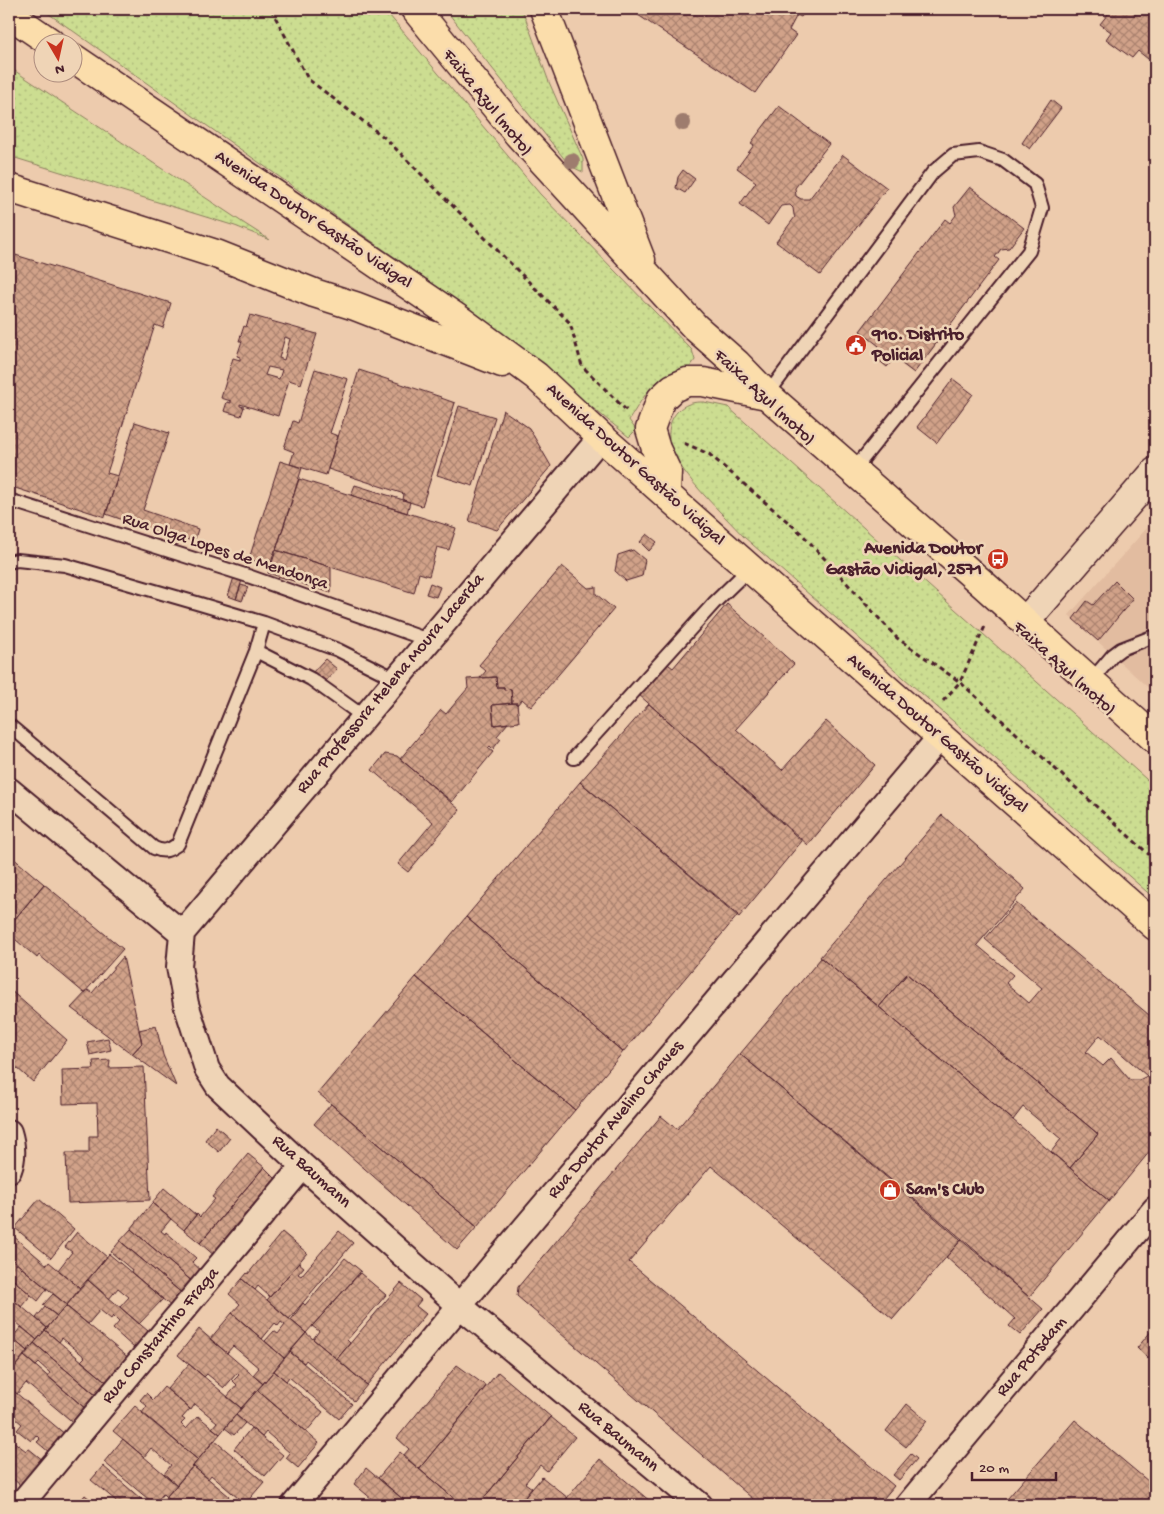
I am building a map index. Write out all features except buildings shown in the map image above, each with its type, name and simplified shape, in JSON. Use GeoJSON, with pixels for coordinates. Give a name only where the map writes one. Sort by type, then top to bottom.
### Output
{"type":"FeatureCollection","features":[{"type":"Feature","properties":{"kind":"highway"},"geometry":{"type":"LineString","coordinates":[[415,9],[518,134],[647,275],[696,327],[737,364],[762,394],[853,471],[1155,739]]}},
{"type":"Feature","properties":{"kind":"highway"},"geometry":{"type":"LineString","coordinates":[[544,9],[647,275]]}},
{"type":"Feature","properties":{"kind":"highway"},"geometry":{"type":"LineString","coordinates":[[9,14],[35,32]]}},
{"type":"Feature","properties":{"kind":"highway","name":"Avenida Doutor Gastão Vidigal"},"geometry":{"type":"LineString","coordinates":[[82,64],[460,320],[536,376],[666,494],[1155,926]]}},
{"type":"Feature","properties":{"kind":"highway"},"geometry":{"type":"LineString","coordinates":[[9,188],[216,254],[314,293],[355,306],[536,376]]}},
{"type":"Feature","properties":{"kind":"highway"},"geometry":{"type":"LineString","coordinates":[[666,494],[667,472],[656,449],[650,429],[661,398],[673,388],[687,382],[703,382],[762,394]]}},
{"type":"Feature","properties":{"kind":"street","name":"Faixa Azul (moto)"},"geometry":{"type":"LineString","coordinates":[[411,9],[571,205],[736,375],[762,394],[998,611],[1155,750]]}},
{"type":"Feature","properties":{"kind":"street","name":"Rua Professora Helena Moura Lacerda"},"geometry":{"type":"LineString","coordinates":[[182,933],[601,436]]}},
{"type":"Feature","properties":{"kind":"street"},"geometry":{"type":"LineString","coordinates":[[1025,622],[1155,472]]}},
{"type":"Feature","properties":{"kind":"street","name":"Rua Doutor Avelino Chaves"},"geometry":{"type":"LineString","coordinates":[[294,1505],[932,729]]}},
{"type":"Feature","properties":{"kind":"street"},"geometry":{"type":"LineString","coordinates":[[9,790],[182,933]]}},
{"type":"Feature","properties":{"kind":"street","name":"Rua Baumann"},"geometry":{"type":"LineString","coordinates":[[182,933],[179,967],[186,1004],[207,1069],[218,1086],[303,1166],[459,1305],[700,1505]]}},
{"type":"Feature","properties":{"kind":"street"},"geometry":{"type":"LineString","coordinates":[[9,1132],[12,1142],[12,1160],[9,1170]]}},
{"type":"Feature","properties":{"kind":"street","name":"Rua Constantino Fraga"},"geometry":{"type":"LineString","coordinates":[[20,1505],[303,1166]]}},
{"type":"Feature","properties":{"kind":"street","name":"Rua Potsdam"},"geometry":{"type":"LineString","coordinates":[[908,1505],[1155,1209]]}},
{"type":"Feature","properties":{"kind":"lane"},"geometry":{"type":"LineString","coordinates":[[762,394],[934,172],[953,155],[979,152],[1003,160],[1035,184],[1042,208],[1029,251],[853,471]]}},
{"type":"Feature","properties":{"kind":"lane","name":"Rua Olga Lopes de Mendonça"},"geometry":{"type":"LineString","coordinates":[[9,500],[248,576],[428,640]]}},
{"type":"Feature","properties":{"kind":"lane"},"geometry":{"type":"LineString","coordinates":[[9,562],[17,560],[65,565],[264,623],[338,650],[396,679]]}},
{"type":"Feature","properties":{"kind":"lane"},"geometry":{"type":"LineString","coordinates":[[574,758],[714,603],[750,568]]}},
{"type":"Feature","properties":{"kind":"lane"},"geometry":{"type":"LineString","coordinates":[[9,725],[154,848],[162,851],[168,850],[178,844],[256,651],[264,623]]}},
{"type":"Feature","properties":{"kind":"lane"},"geometry":{"type":"LineString","coordinates":[[1091,681],[1121,649],[1152,637],[1155,638]]}},
{"type":"Feature","properties":{"kind":"lane"},"geometry":{"type":"LineString","coordinates":[[256,651],[311,679],[364,717]]}},
{"type":"Feature","properties":{"kind":"path"},"geometry":{"type":"LineString","coordinates":[[271,9],[308,79],[385,138],[570,323],[582,366],[636,419],[650,429],[709,454],[802,534],[897,638],[960,682],[1155,860]]}},
{"type":"Feature","properties":{"kind":"path"},"geometry":{"type":"LineString","coordinates":[[932,729],[960,682],[984,626],[998,611]]}},
{"type":"Feature","properties":{"kind":"shaded area"},"geometry":{"type":"Polygon","coordinates":[[[1155,519],[1155,694],[1069,615],[1155,519]]]}},
{"type":"Feature","properties":{"kind":"green space"},"geometry":{"type":"Polygon","coordinates":[[[42,9],[384,9],[540,194],[692,350],[695,360],[688,370],[667,375],[659,380],[646,394],[629,420],[636,430],[629,437],[472,311],[82,37],[82,32],[75,32],[42,9]]]}},
{"type":"Feature","properties":{"kind":"green space"},"geometry":{"type":"Polygon","coordinates":[[[445,9],[522,9],[549,82],[583,159],[583,172],[570,166],[445,9]]]}},
{"type":"Feature","properties":{"kind":"green space"},"geometry":{"type":"Polygon","coordinates":[[[9,67],[270,240],[235,226],[9,156],[9,67]]]}},
{"type":"Feature","properties":{"kind":"green space"},"geometry":{"type":"Polygon","coordinates":[[[704,402],[728,407],[1155,787],[1155,899],[744,537],[706,497],[680,466],[674,455],[669,435],[671,422],[678,411],[691,403],[704,402]]]}},
{"type":"Feature","properties":{"kind":"place","name":"91o. Distrito Policial"},"geometry":{"type":"Point","coordinates":[856,345]}},
{"type":"Feature","properties":{"kind":"place","name":"Avenida Doutor Gastão Vidigal, 2571"},"geometry":{"type":"Point","coordinates":[998,559]}},
{"type":"Feature","properties":{"kind":"place","name":"Sam's Club"},"geometry":{"type":"Point","coordinates":[890,1190]}}]}
